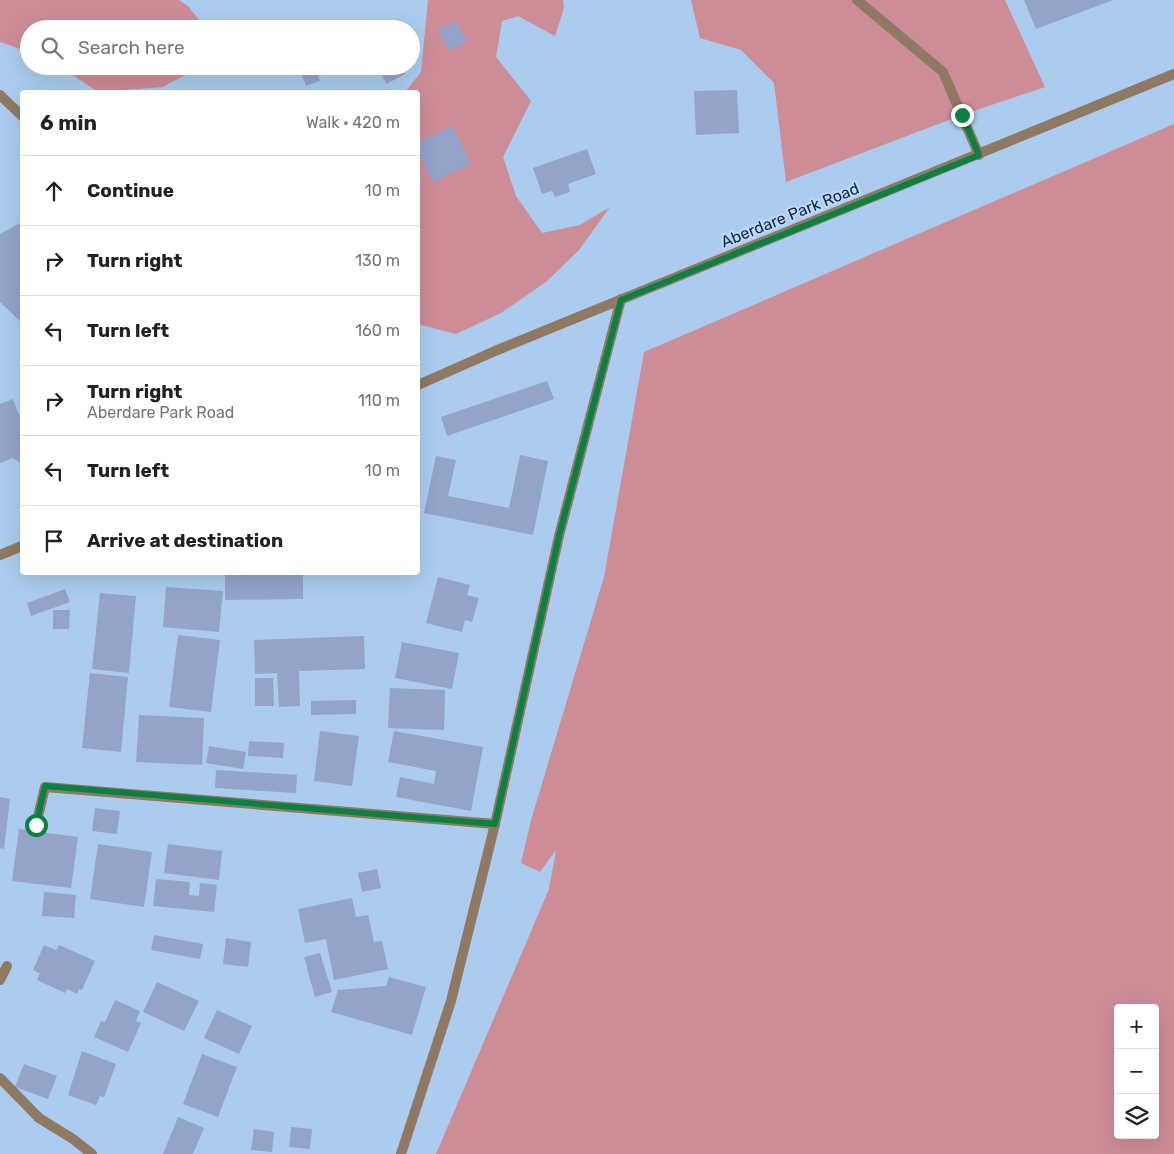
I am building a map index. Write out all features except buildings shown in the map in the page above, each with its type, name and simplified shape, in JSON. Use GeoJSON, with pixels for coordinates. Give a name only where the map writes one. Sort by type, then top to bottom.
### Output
{"type":"FeatureCollection","features":[{"type":"Feature","properties":{"kind":"street"},"geometry":{"type":"LineString","coordinates":[[857,0],[943,72],[979,155]]}},
{"type":"Feature","properties":{"kind":"street","name":"Aberdare Park Road"},"geometry":{"type":"LineString","coordinates":[[420,384],[1174,74]]}},
{"type":"Feature","properties":{"kind":"street"},"geometry":{"type":"LineString","coordinates":[[0,95],[20,114]]}},
{"type":"Feature","properties":{"kind":"street"},"geometry":{"type":"LineString","coordinates":[[402,1154],[451,1001],[495,824],[559,536],[621,300]]}},
{"type":"Feature","properties":{"kind":"street"},"geometry":{"type":"LineString","coordinates":[[0,555],[20,547]]}},
{"type":"Feature","properties":{"kind":"street"},"geometry":{"type":"LineString","coordinates":[[36,825],[45,786],[495,824]]}},
{"type":"Feature","properties":{"kind":"street"},"geometry":{"type":"LineString","coordinates":[[0,980],[8,966]]}},
{"type":"Feature","properties":{"kind":"street"},"geometry":{"type":"LineString","coordinates":[[0,1078],[39,1118],[73,1139],[92,1154]]}},
{"type":"Feature","properties":{"kind":"shaded area"},"geometry":{"type":"Polygon","coordinates":[[[0,0],[179,0],[188,6],[199,20],[20,20],[20,49],[0,42],[0,0]]]}},
{"type":"Feature","properties":{"kind":"shaded area"},"geometry":{"type":"Polygon","coordinates":[[[428,0],[563,0],[564,8],[555,36],[518,16],[502,21],[496,57],[531,101],[503,157],[516,196],[542,233],[580,225],[610,207],[579,250],[546,282],[501,313],[456,334],[420,323],[420,90],[407,90],[421,72],[428,0]]]}},
{"type":"Feature","properties":{"kind":"shaded area"},"geometry":{"type":"Polygon","coordinates":[[[691,0],[1005,0],[1045,87],[962,115],[786,182],[774,83],[741,50],[700,38],[691,0]]]}},
{"type":"Feature","properties":{"kind":"shaded area"},"geometry":{"type":"Polygon","coordinates":[[[72,75],[185,75],[163,87],[95,90],[72,75]]]}},
{"type":"Feature","properties":{"kind":"shaded area"},"geometry":{"type":"Polygon","coordinates":[[[1174,124],[1174,1154],[436,1154],[549,889],[556,850],[540,872],[521,863],[531,820],[604,577],[644,352],[1174,124]]]}},
{"type":"Feature","properties":{"kind":"route"},"geometry":{"type":"LineString","coordinates":[[36,825],[45,786],[495,824],[559,536],[621,300],[979,155],[962,115]]}}]}
